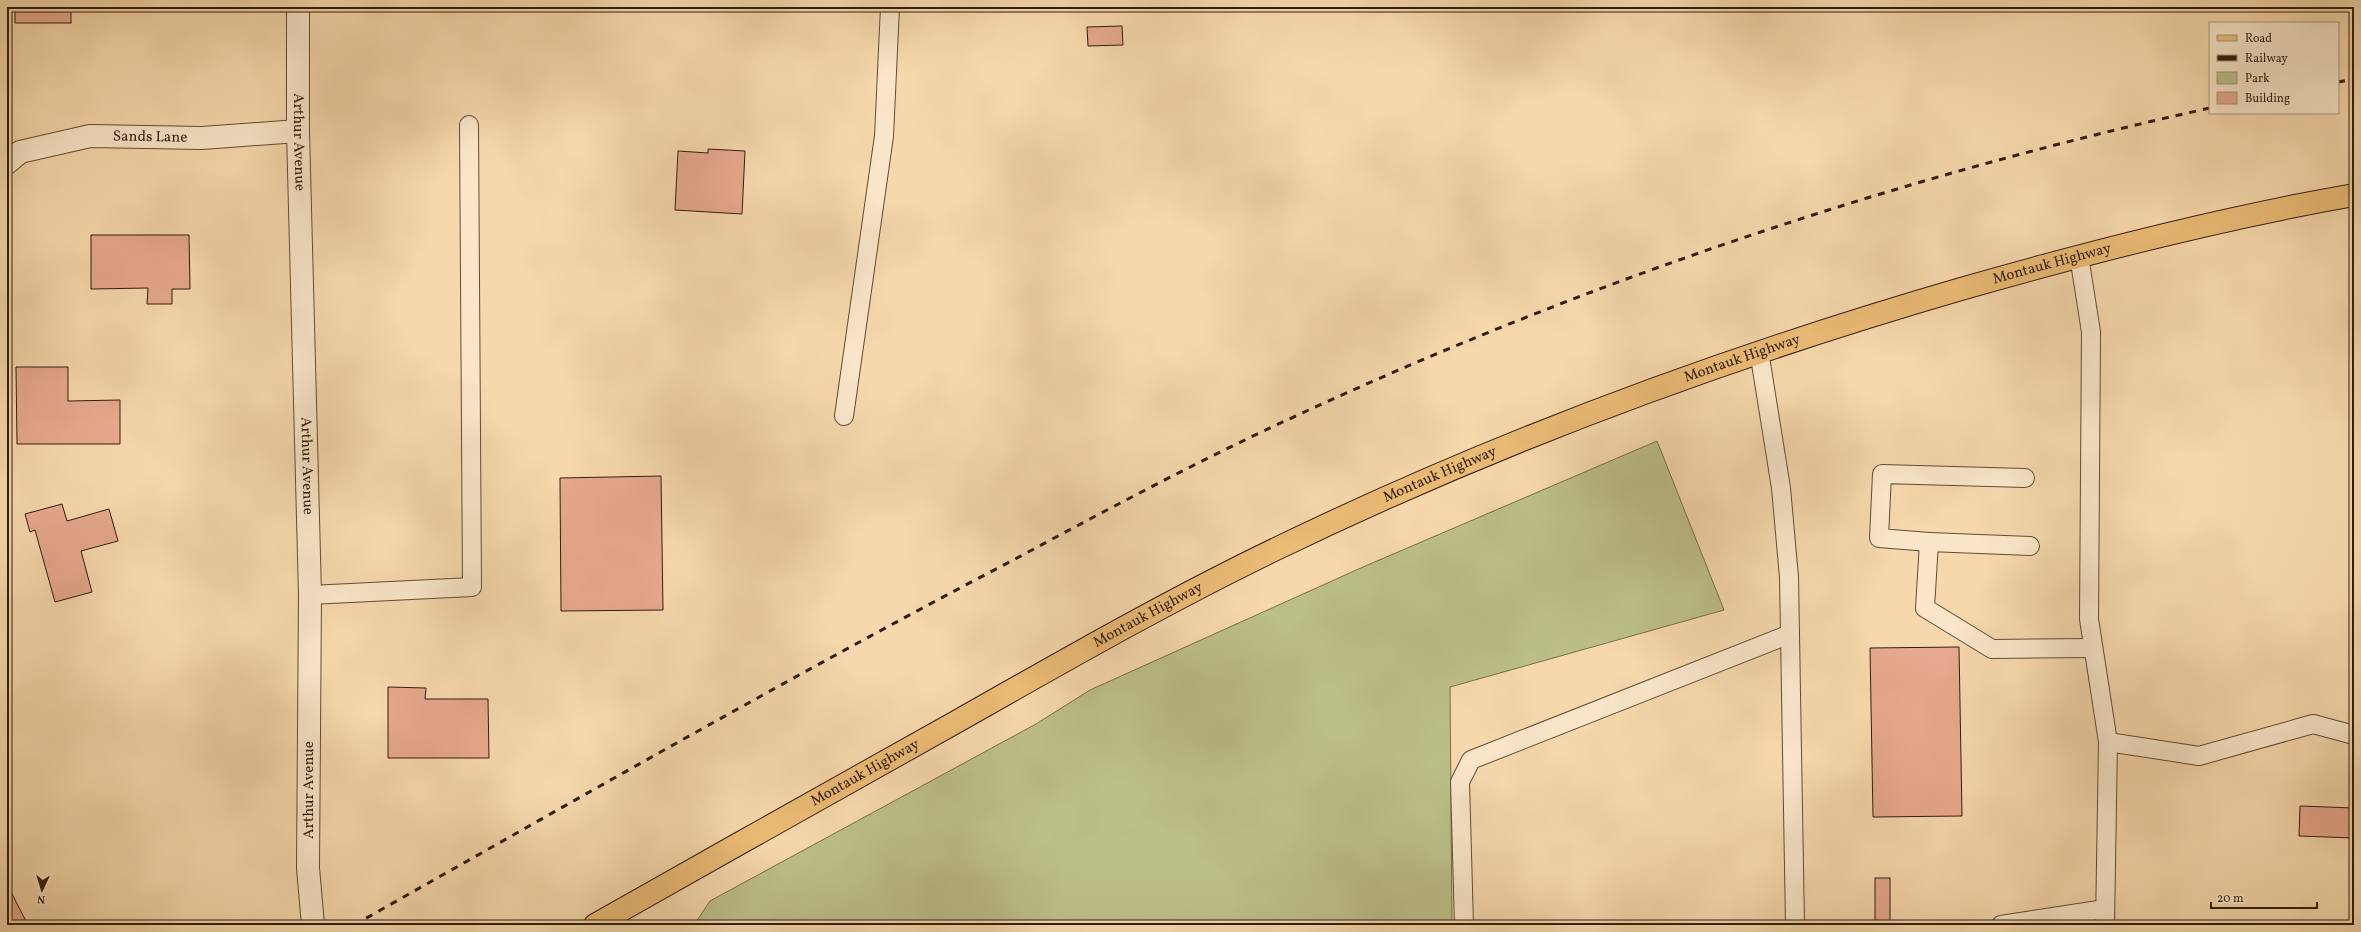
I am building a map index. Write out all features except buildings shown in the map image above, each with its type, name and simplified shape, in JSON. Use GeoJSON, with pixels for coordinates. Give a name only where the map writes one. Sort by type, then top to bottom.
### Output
{"type":"FeatureCollection","features":[{"type":"Feature","properties":{"kind":"main road","name":"Montauk Highway"},"geometry":{"type":"LineString","coordinates":[[595,925],[1060,663],[1213,580],[1275,550],[1438,476],[1517,443],[1663,385],[1850,322],[2079,256],[2254,215],[2354,195]]}},
{"type":"Feature","properties":{"kind":"street","name":"Arthur Avenue"},"geometry":{"type":"LineString","coordinates":[[298,7],[298,130],[310,595],[308,868],[313,925]]}},
{"type":"Feature","properties":{"kind":"street","name":"Sands Lane"},"geometry":{"type":"LineString","coordinates":[[7,163],[20,152],[90,136],[202,138],[298,130]]}},
{"type":"Feature","properties":{"kind":"lane"},"geometry":{"type":"LineString","coordinates":[[844,416],[884,136],[890,7]]}},
{"type":"Feature","properties":{"kind":"lane"},"geometry":{"type":"LineString","coordinates":[[310,595],[472,587],[469,125]]}},
{"type":"Feature","properties":{"kind":"lane"},"geometry":{"type":"LineString","coordinates":[[2001,925],[2105,917],[2108,742],[2089,619],[2092,332],[2079,256]]}},
{"type":"Feature","properties":{"kind":"lane"},"geometry":{"type":"LineString","coordinates":[[1759,352],[1782,488],[1789,577],[1795,925]]}},
{"type":"Feature","properties":{"kind":"lane"},"geometry":{"type":"LineString","coordinates":[[2025,478],[1882,474],[1878,538],[1929,542],[2030,546]]}},
{"type":"Feature","properties":{"kind":"lane"},"geometry":{"type":"LineString","coordinates":[[1929,542],[1925,608],[1992,649],[2093,648]]}},
{"type":"Feature","properties":{"kind":"lane"},"geometry":{"type":"LineString","coordinates":[[1464,925],[1460,782],[1471,760],[1790,634]]}},
{"type":"Feature","properties":{"kind":"lane"},"geometry":{"type":"LineString","coordinates":[[2108,742],[2199,756],[2313,724],[2354,735]]}},
{"type":"Feature","properties":{"kind":"green space"},"geometry":{"type":"Polygon","coordinates":[[[1657,441],[1724,610],[1450,687],[1452,925],[694,925],[710,901],[1036,724],[1090,690],[1363,567],[1657,441]]]}},
{"type":"Feature","properties":{"kind":"railway"},"geometry":{"type":"LineString","coordinates":[[2339,82],[2354,79]]}},
{"type":"Feature","properties":{"kind":"railway"},"geometry":{"type":"LineString","coordinates":[[354,925],[601,785],[933,602],[1193,466],[1300,414],[1410,365],[1521,319],[1633,276],[1861,200],[1977,166],[2093,135],[2209,108]]}}]}
